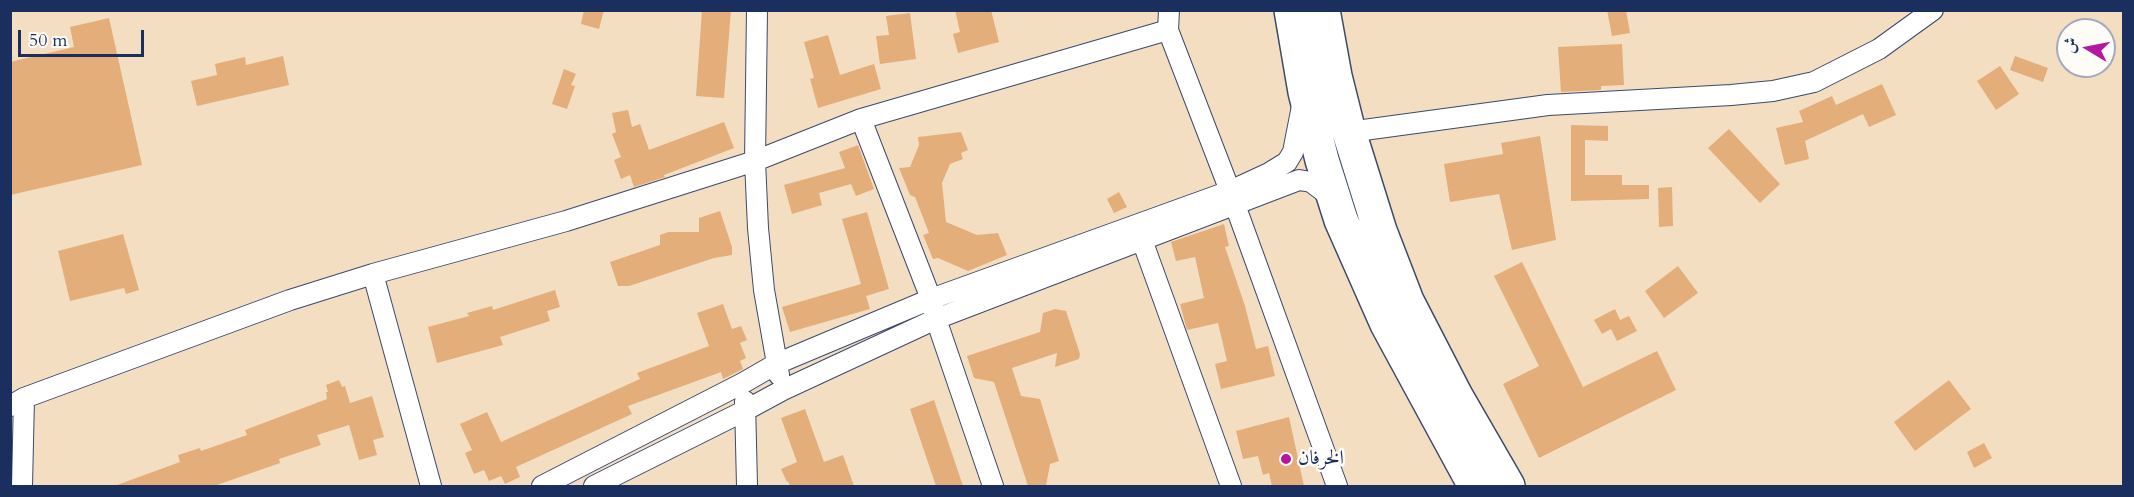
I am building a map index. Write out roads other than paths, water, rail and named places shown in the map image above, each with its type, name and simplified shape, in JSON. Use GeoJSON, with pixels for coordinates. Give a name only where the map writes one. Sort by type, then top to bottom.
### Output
{"type":"FeatureCollection","features":[{"type":"Feature","properties":{"kind":"highway"},"geometry":{"type":"LineString","coordinates":[[1292,10],[1305,92],[1322,160],[1351,244],[1387,324],[1475,486]]}},
{"type":"Feature","properties":{"kind":"highway"},"geometry":{"type":"LineString","coordinates":[[1323,10],[1335,76],[1349,132],[1380,231],[1407,301],[1456,396],[1508,486]]}},
{"type":"Feature","properties":{"kind":"street"},"geometry":{"type":"LineString","coordinates":[[757,10],[755,161],[760,256],[776,364],[783,390]]}},
{"type":"Feature","properties":{"kind":"street"},"geometry":{"type":"LineString","coordinates":[[1169,10],[1168,30],[1233,198],[1337,486]]}},
{"type":"Feature","properties":{"kind":"street"},"geometry":{"type":"LineString","coordinates":[[1349,132],[1548,105],[1773,91],[1814,82],[1879,49],[1933,10]]}},
{"type":"Feature","properties":{"kind":"street"},"geometry":{"type":"LineString","coordinates":[[22,486],[17,402],[290,300],[373,274],[566,221],[755,161],[861,119],[1168,30]]}},
{"type":"Feature","properties":{"kind":"street"},"geometry":{"type":"LineString","coordinates":[[594,486],[783,390],[936,319],[1142,240],[1233,198],[1287,162],[1297,137],[1305,92]]}},
{"type":"Feature","properties":{"kind":"street"},"geometry":{"type":"LineString","coordinates":[[861,119],[931,299],[993,486]]}},
{"type":"Feature","properties":{"kind":"street"},"geometry":{"type":"LineString","coordinates":[[542,486],[776,364],[931,299],[1233,198],[1299,180],[1311,182],[1336,201]]}},
{"type":"Feature","properties":{"kind":"street"},"geometry":{"type":"LineString","coordinates":[[1142,240],[1231,486]]}},
{"type":"Feature","properties":{"kind":"street"},"geometry":{"type":"LineString","coordinates":[[373,274],[431,486]]}},
{"type":"Feature","properties":{"kind":"street"},"geometry":{"type":"LineString","coordinates":[[743,383],[746,410],[747,486]]}},
{"type":"Feature","properties":{"kind":"place","name":"الخرفان"},"geometry":{"type":"Point","coordinates":[1286,459]}}]}
